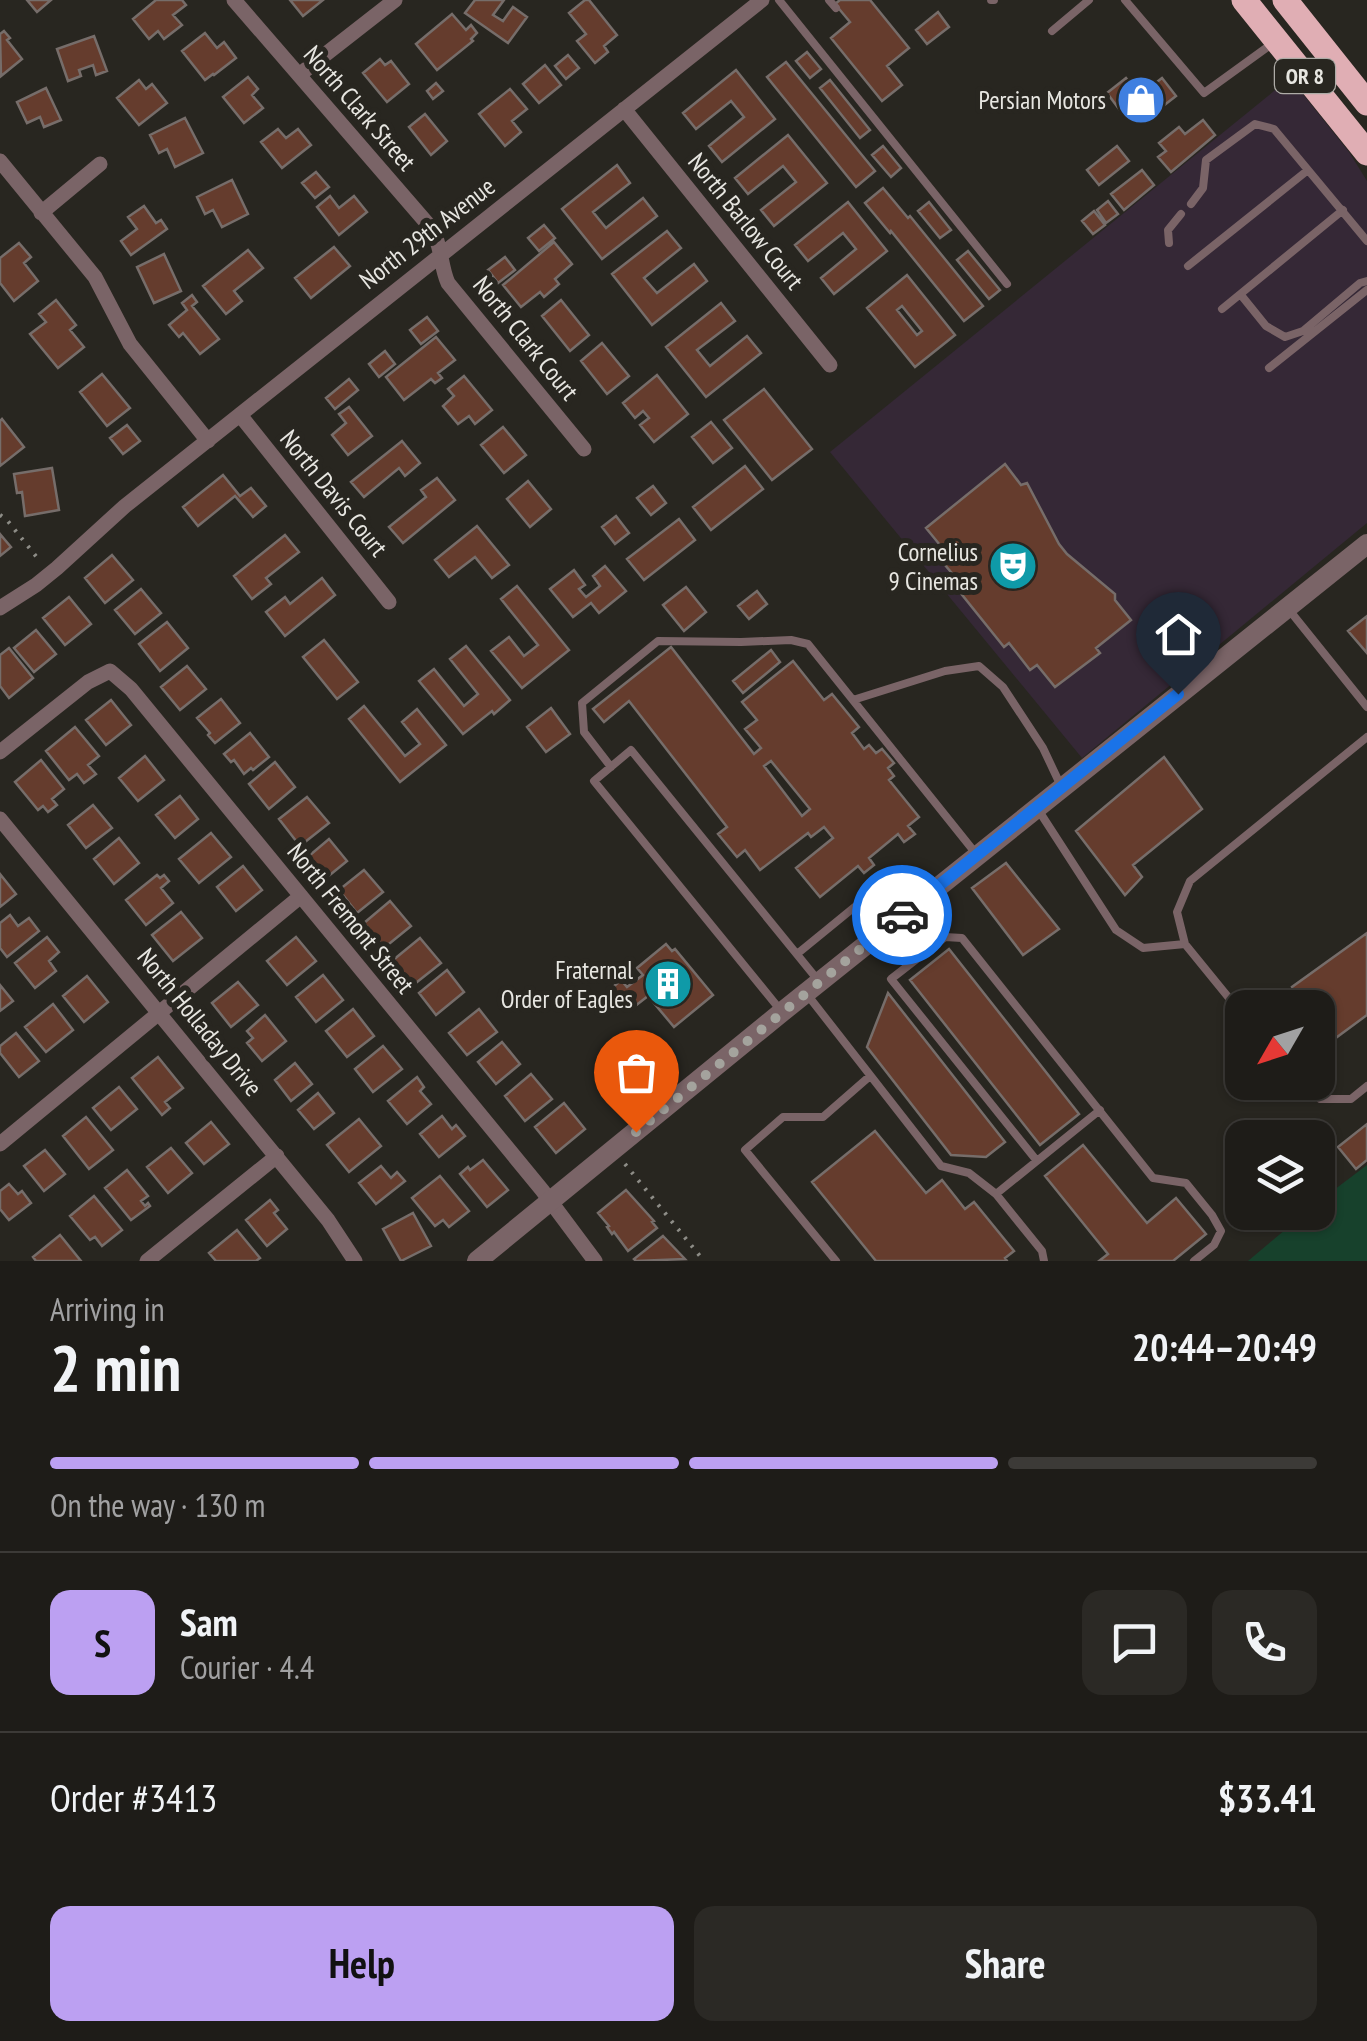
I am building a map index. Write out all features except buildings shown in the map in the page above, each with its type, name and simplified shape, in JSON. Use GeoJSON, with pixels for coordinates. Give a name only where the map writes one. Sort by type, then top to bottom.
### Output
{"type":"FeatureCollection","features":[{"type":"Feature","properties":{"kind":"highway","name":"OR 8"},"geometry":{"type":"LineString","coordinates":[[1244,0],[1367,153]]}},
{"type":"Feature","properties":{"kind":"highway","name":"OR 8"},"geometry":{"type":"LineString","coordinates":[[1285,0],[1367,103]]}},
{"type":"Feature","properties":{"kind":"street","name":"North Clark Street"},"geometry":{"type":"LineString","coordinates":[[234,0],[432,229],[441,254]]}},
{"type":"Feature","properties":{"kind":"street"},"geometry":{"type":"LineString","coordinates":[[299,75],[395,0]]}},
{"type":"Feature","properties":{"kind":"street","name":"North 29th Avenue"},"geometry":{"type":"LineString","coordinates":[[0,608],[50,574],[125,506],[762,0]]}},
{"type":"Feature","properties":{"kind":"street","name":"North Barlow Court"},"geometry":{"type":"LineString","coordinates":[[624,109],[830,364]]}},
{"type":"Feature","properties":{"kind":"street"},"geometry":{"type":"LineString","coordinates":[[0,161],[95,277],[122,333],[208,441]]}},
{"type":"Feature","properties":{"kind":"street"},"geometry":{"type":"LineString","coordinates":[[42,214],[100,164]]}},
{"type":"Feature","properties":{"kind":"street","name":"North Clark Court"},"geometry":{"type":"LineString","coordinates":[[441,254],[448,283],[584,449]]}},
{"type":"Feature","properties":{"kind":"street","name":"North Davis Court"},"geometry":{"type":"LineString","coordinates":[[240,415],[389,602]]}},
{"type":"Feature","properties":{"kind":"street"},"geometry":{"type":"LineString","coordinates":[[486,1258],[550,1200],[1367,544]]}},
{"type":"Feature","properties":{"kind":"street","name":"North Fremont Street"},"geometry":{"type":"LineString","coordinates":[[0,752],[88,682],[110,671],[131,689],[550,1200],[595,1261]]}},
{"type":"Feature","properties":{"kind":"street","name":"North Holladay Drive"},"geometry":{"type":"LineString","coordinates":[[0,819],[328,1220],[355,1261]]}},
{"type":"Feature","properties":{"kind":"street"},"geometry":{"type":"LineString","coordinates":[[1,1141],[300,896]]}},
{"type":"Feature","properties":{"kind":"street"},"geometry":{"type":"LineString","coordinates":[[146,1261],[276,1156]]}},
{"type":"Feature","properties":{"kind":"lane"},"geometry":{"type":"LineString","coordinates":[[779,0],[1007,284]]}},
{"type":"Feature","properties":{"kind":"lane"},"geometry":{"type":"LineString","coordinates":[[829,0],[836,8]]}},
{"type":"Feature","properties":{"kind":"lane"},"geometry":{"type":"LineString","coordinates":[[1052,31],[1089,0]]}},
{"type":"Feature","properties":{"kind":"lane"},"geometry":{"type":"LineString","coordinates":[[1125,0],[1204,93],[1276,40]]}},
{"type":"Feature","properties":{"kind":"lane"},"geometry":{"type":"LineString","coordinates":[[1191,204],[1203,188],[1206,160],[1255,124],[1274,129],[1367,241]]}},
{"type":"Feature","properties":{"kind":"lane"},"geometry":{"type":"LineString","coordinates":[[1188,266],[1308,170]]}},
{"type":"Feature","properties":{"kind":"lane"},"geometry":{"type":"LineString","coordinates":[[1222,310],[1343,210]]}},
{"type":"Feature","properties":{"kind":"lane"},"geometry":{"type":"LineString","coordinates":[[1169,243],[1168,230],[1180,214]]}},
{"type":"Feature","properties":{"kind":"lane"},"geometry":{"type":"LineString","coordinates":[[1241,295],[1266,326],[1285,337],[1303,331],[1367,281]]}},
{"type":"Feature","properties":{"kind":"lane"},"geometry":{"type":"LineString","coordinates":[[1270,368],[1367,290]]}},
{"type":"Feature","properties":{"kind":"lane"},"geometry":{"type":"LineString","coordinates":[[1288,608],[1367,707]]}},
{"type":"Feature","properties":{"kind":"lane"},"geometry":{"type":"LineString","coordinates":[[611,766],[584,732],[582,703],[658,640],[791,640],[808,644],[977,855]]}},
{"type":"Feature","properties":{"kind":"lane"},"geometry":{"type":"LineString","coordinates":[[853,700],[945,670],[979,666],[1003,686],[1043,748],[1062,787]]}},
{"type":"Feature","properties":{"kind":"lane"},"geometry":{"type":"LineString","coordinates":[[1225,993],[1184,944],[1178,912],[1190,881],[1367,737]]}},
{"type":"Feature","properties":{"kind":"lane"},"geometry":{"type":"LineString","coordinates":[[782,1012],[594,780],[630,750],[797,954],[812,988],[870,1076],[940,1166],[970,1173],[996,1194],[1042,1250],[1044,1261]]}},
{"type":"Feature","properties":{"kind":"lane"},"geometry":{"type":"LineString","coordinates":[[1036,808],[1116,930],[1142,948],[1184,944]]}},
{"type":"Feature","properties":{"kind":"lane"},"geometry":{"type":"LineString","coordinates":[[797,954],[868,896]]}},
{"type":"Feature","properties":{"kind":"lane"},"geometry":{"type":"LineString","coordinates":[[1037,1161],[891,979],[946,937],[962,938],[1153,1178],[1186,1183],[1212,1214],[1221,1231],[1214,1245],[1194,1261]]}},
{"type":"Feature","properties":{"kind":"lane"},"geometry":{"type":"LineString","coordinates":[[836,1261],[745,1150],[783,1118],[823,1117],[870,1076]]}},
{"type":"Feature","properties":{"kind":"lane"},"geometry":{"type":"LineString","coordinates":[[1335,1099],[1351,1099],[1367,1086]]}},
{"type":"Feature","properties":{"kind":"lane"},"geometry":{"type":"LineString","coordinates":[[996,1194],[1100,1110]]}},
{"type":"Feature","properties":{"kind":"path"},"geometry":{"type":"LineString","coordinates":[[0,515],[50,574]]}},
{"type":"Feature","properties":{"kind":"path"},"geometry":{"type":"LineString","coordinates":[[622,1162],[704,1261]]}},
{"type":"Feature","properties":{"kind":"shaded area"},"geometry":{"type":"Polygon","coordinates":[[[1290,78],[1367,181],[1367,523],[1082,758],[830,452],[1290,78]]]}},
{"type":"Feature","properties":{"kind":"green space"},"geometry":{"type":"Polygon","coordinates":[[[1367,1165],[1367,1261],[1248,1261],[1285,1230],[1335,1230],[1335,1189],[1367,1165]]]}},
{"type":"Feature","properties":{"kind":"way so far"},"geometry":{"type":"LineString","coordinates":[[636,1132],[902,915]]}},
{"type":"Feature","properties":{"kind":"place","name":"Persian Motors"},"geometry":{"type":"Point","coordinates":[1141,100]}},
{"type":"Feature","properties":{"kind":"place","name":"Cornelius 9 Cinemas"},"geometry":{"type":"Point","coordinates":[1013,566]}},
{"type":"Feature","properties":{"kind":"place","name":"Fraternal Order of Eagles"},"geometry":{"type":"Point","coordinates":[668,984]}},
{"type":"Feature","properties":{"kind":"route"},"geometry":{"type":"LineString","coordinates":[[902,915],[1178,694]]}}]}
